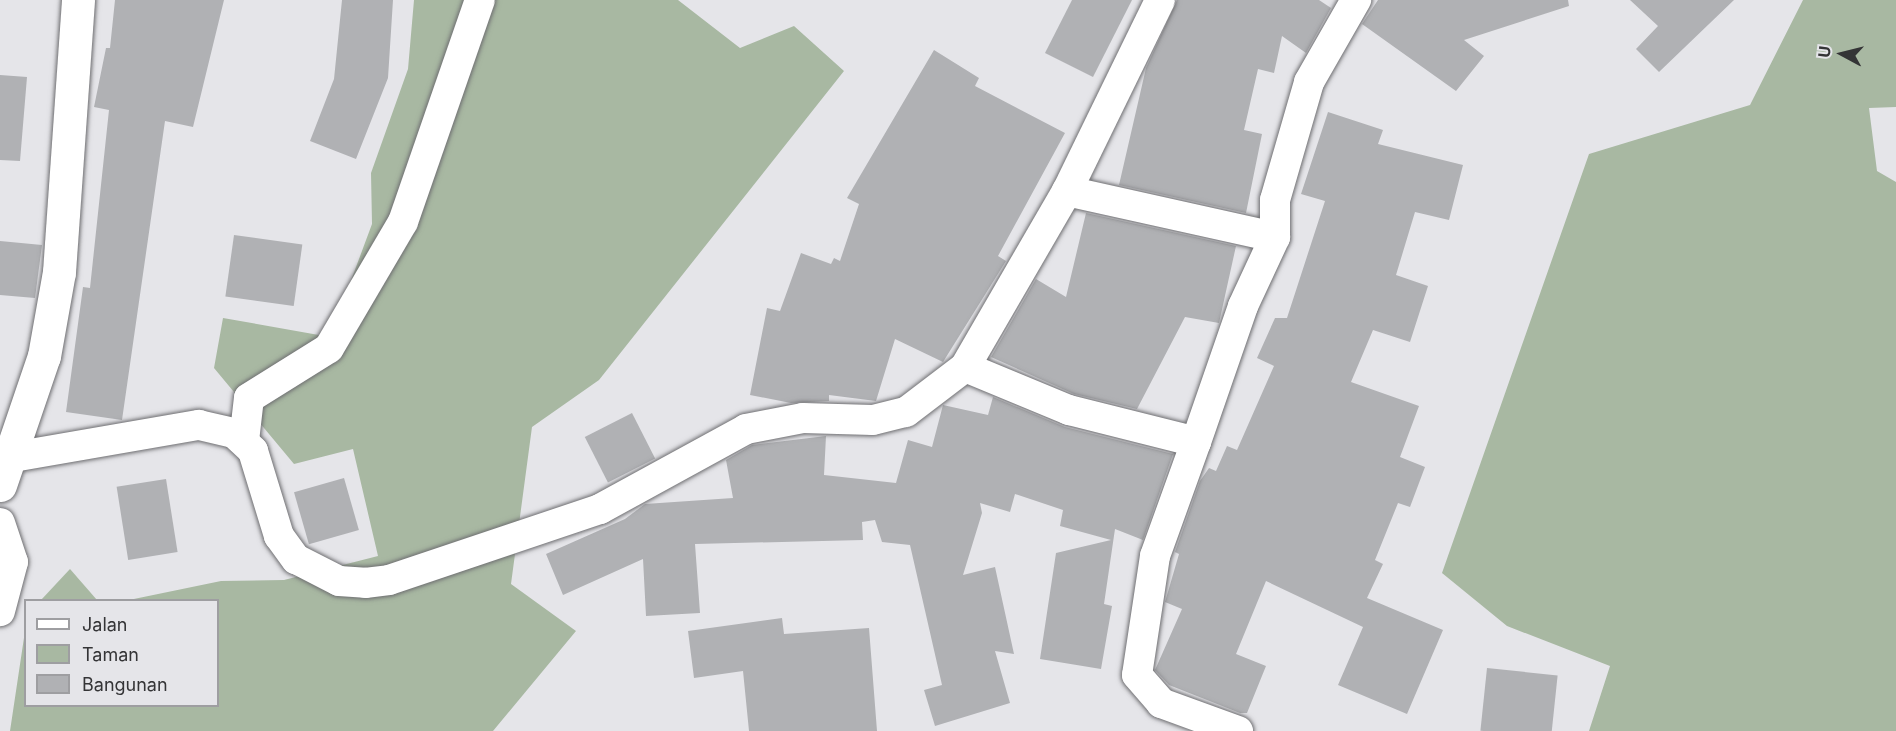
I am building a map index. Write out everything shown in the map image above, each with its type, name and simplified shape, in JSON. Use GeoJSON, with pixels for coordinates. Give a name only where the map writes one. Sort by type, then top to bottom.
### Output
{"type":"FeatureCollection","features":[{"type":"Feature","properties":{"kind":"street"},"geometry":{"type":"LineString","coordinates":[[6,471],[44,356],[59,272],[78,0]]}},
{"type":"Feature","properties":{"kind":"street"},"geometry":{"type":"LineString","coordinates":[[244,441],[249,398],[329,348],[403,222],[480,0]]}},
{"type":"Feature","properties":{"kind":"street"},"geometry":{"type":"LineString","coordinates":[[6,471],[199,425],[244,441],[253,451],[279,536],[296,559],[339,581],[365,583],[389,580],[600,508],[746,429],[803,418],[873,420],[906,412],[965,367],[1067,191],[1160,0]]}},
{"type":"Feature","properties":{"kind":"street"},"geometry":{"type":"LineString","coordinates":[[1238,731],[1161,704],[1137,675],[1155,556],[1243,306],[1275,237],[1275,200],[1309,82],[1356,0]]}},
{"type":"Feature","properties":{"kind":"street"},"geometry":{"type":"LineString","coordinates":[[1067,191],[1275,237]]}},
{"type":"Feature","properties":{"kind":"street"},"geometry":{"type":"LineString","coordinates":[[965,367],[1069,410],[1196,442]]}},
{"type":"Feature","properties":{"kind":"street"},"geometry":{"type":"LineString","coordinates":[[0,523],[13,562],[0,611]]}},
{"type":"Feature","properties":{"kind":"green space"},"geometry":{"type":"Polygon","coordinates":[[[414,0],[678,0],[740,48],[794,26],[844,71],[599,380],[532,427],[511,584],[576,631],[493,731],[10,731],[24,638],[24,707],[219,707],[219,599],[134,599],[221,581],[284,580],[378,556],[353,449],[294,464],[214,368],[223,318],[330,337],[372,224],[371,173],[408,69],[414,0]]]}},
{"type":"Feature","properties":{"kind":"green space"},"geometry":{"type":"Polygon","coordinates":[[[1803,0],[1896,0],[1896,107],[1869,108],[1877,171],[1896,182],[1896,731],[1589,731],[1610,666],[1507,626],[1442,573],[1589,154],[1750,105],[1803,0]]]}},
{"type":"Feature","properties":{"kind":"green space"},"geometry":{"type":"Polygon","coordinates":[[[70,569],[96,599],[42,599],[70,569]]]}},
{"type":"Feature","properties":{"kind":"building"},"geometry":{"type":"Polygon","coordinates":[[[115,0],[224,0],[193,127],[165,121],[122,420],[66,412],[83,287],[90,288],[109,110],[94,107],[106,48],[110,48],[115,0]]]}},
{"type":"Feature","properties":{"kind":"building"},"geometry":{"type":"Polygon","coordinates":[[[342,0],[393,0],[388,78],[356,159],[310,141],[334,79],[342,0]]]}},
{"type":"Feature","properties":{"kind":"building"},"geometry":{"type":"Polygon","coordinates":[[[1072,0],[1132,0],[1093,77],[1045,53],[1072,0]]]}},
{"type":"Feature","properties":{"kind":"building"},"geometry":{"type":"Polygon","coordinates":[[[1177,0],[1319,0],[1331,8],[1306,53],[1282,36],[1274,73],[1258,69],[1244,130],[1262,134],[1246,213],[1119,185],[1146,68],[1177,0]]]}},
{"type":"Feature","properties":{"kind":"building"},"geometry":{"type":"Polygon","coordinates":[[[1378,0],[1568,0],[1569,6],[1464,40],[1484,56],[1456,91],[1362,24],[1378,0]]]}},
{"type":"Feature","properties":{"kind":"building"},"geometry":{"type":"Polygon","coordinates":[[[1630,0],[1734,0],[1659,72],[1636,49],[1658,26],[1630,0]]]}},
{"type":"Feature","properties":{"kind":"building"},"geometry":{"type":"Polygon","coordinates":[[[934,50],[979,78],[975,86],[1065,133],[998,256],[1006,261],[943,362],[895,339],[876,401],[829,395],[829,401],[791,403],[750,395],[767,308],[780,311],[801,253],[831,264],[834,258],[840,261],[859,204],[847,198],[934,50]]]}},
{"type":"Feature","properties":{"kind":"building"},"geometry":{"type":"Polygon","coordinates":[[[0,75],[27,77],[20,161],[0,160],[0,75]]]}},
{"type":"Feature","properties":{"kind":"building"},"geometry":{"type":"Polygon","coordinates":[[[1328,112],[1383,130],[1378,144],[1463,165],[1449,220],[1415,212],[1396,275],[1428,286],[1410,342],[1373,330],[1351,382],[1419,406],[1400,457],[1425,467],[1410,507],[1398,503],[1375,560],[1383,564],[1367,598],[1443,630],[1407,714],[1338,685],[1363,627],[1266,581],[1236,654],[1266,666],[1247,713],[1240,713],[1169,685],[1155,670],[1182,609],[1165,602],[1179,554],[1175,552],[1200,481],[1209,468],[1216,471],[1227,446],[1237,450],[1274,366],[1257,358],[1275,318],[1287,318],[1325,201],[1301,194],[1328,112]]]}},
{"type":"Feature","properties":{"kind":"building"},"geometry":{"type":"Polygon","coordinates":[[[1086,213],[1236,246],[1219,323],[1185,317],[1137,409],[1074,394],[991,357],[1036,279],[1066,297],[1086,213]]]}},
{"type":"Feature","properties":{"kind":"building"},"geometry":{"type":"Polygon","coordinates":[[[234,235],[302,245],[294,306],[225,296],[234,235]]]}},
{"type":"Feature","properties":{"kind":"building"},"geometry":{"type":"Polygon","coordinates":[[[0,241],[42,245],[35,298],[0,295],[0,241]]]}},
{"type":"Feature","properties":{"kind":"building"},"geometry":{"type":"Polygon","coordinates":[[[993,397],[1065,427],[1173,454],[1143,540],[1115,529],[1104,604],[1112,606],[1101,669],[1040,659],[1056,553],[1111,540],[1060,526],[1063,510],[1015,494],[1010,512],[980,503],[982,513],[963,575],[995,567],[1014,654],[995,651],[1010,703],[935,726],[924,690],[942,685],[910,545],[882,542],[875,520],[862,522],[863,540],[695,544],[700,613],[646,616],[643,559],[563,595],[546,554],[625,519],[645,504],[733,498],[726,460],[752,445],[826,436],[824,475],[896,483],[908,440],[932,447],[943,405],[988,415],[993,397]]]}},
{"type":"Feature","properties":{"kind":"building"},"geometry":{"type":"Polygon","coordinates":[[[632,413],[655,458],[608,483],[585,437],[632,413]]]}},
{"type":"Feature","properties":{"kind":"building"},"geometry":{"type":"Polygon","coordinates":[[[344,478],[359,530],[309,544],[294,492],[344,478]]]}},
{"type":"Feature","properties":{"kind":"building"},"geometry":{"type":"Polygon","coordinates":[[[166,479],[178,552],[128,560],[117,487],[166,479]]]}},
{"type":"Feature","properties":{"kind":"building"},"geometry":{"type":"Polygon","coordinates":[[[782,618],[784,634],[869,628],[877,731],[749,731],[743,671],[694,678],[688,631],[782,618]]]}},
{"type":"Feature","properties":{"kind":"building"},"geometry":{"type":"Polygon","coordinates":[[[1487,668],[1558,675],[1552,731],[1480,731],[1487,668]]]}}]}
